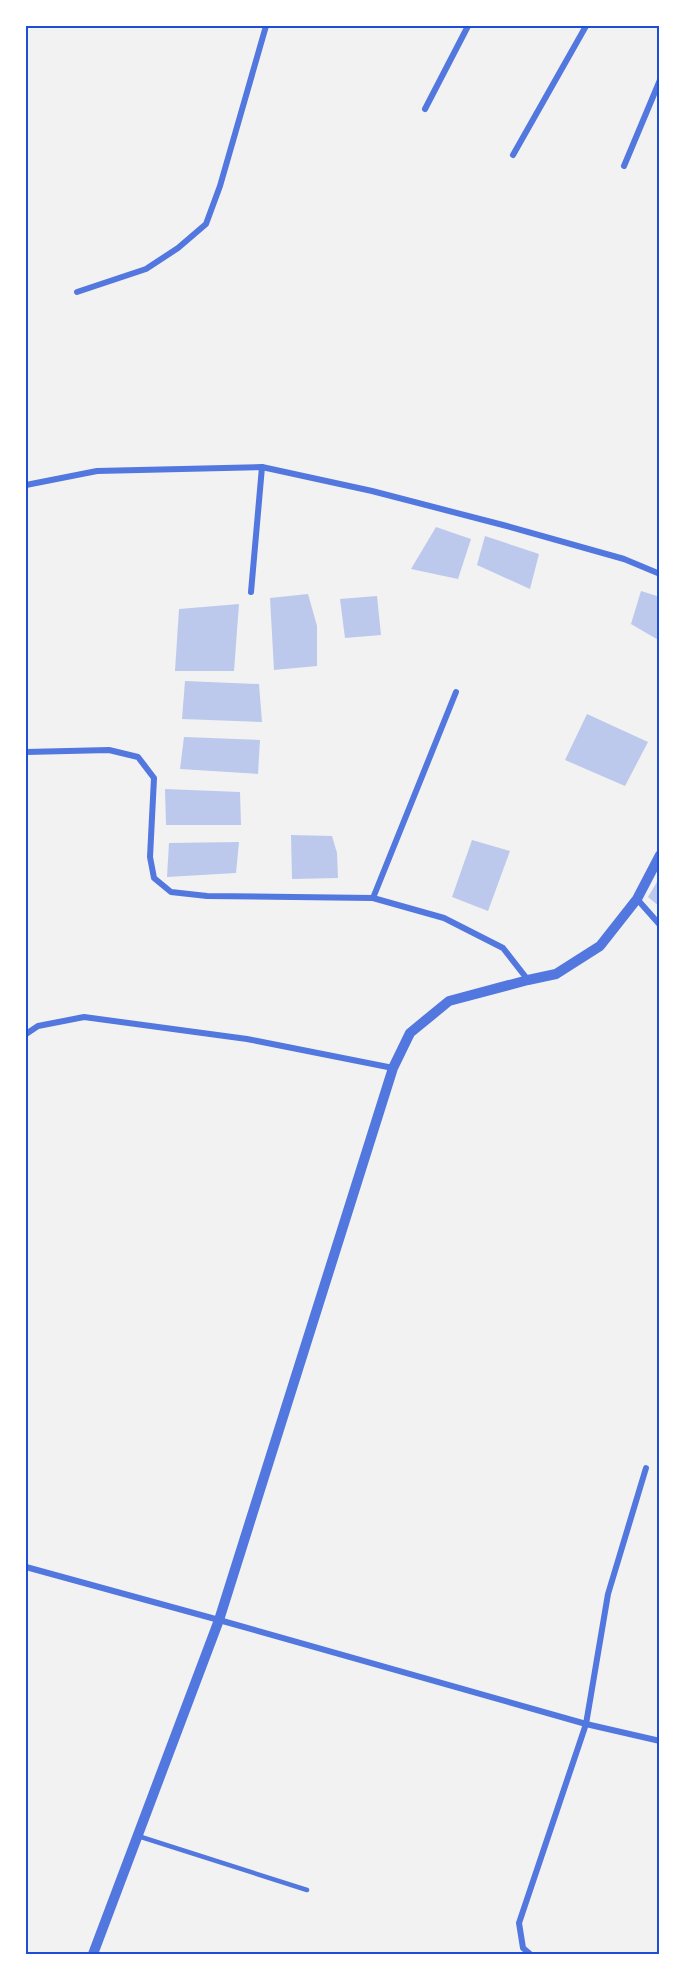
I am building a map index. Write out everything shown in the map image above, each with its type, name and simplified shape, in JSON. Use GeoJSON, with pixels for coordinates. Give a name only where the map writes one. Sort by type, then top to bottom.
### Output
{"type":"FeatureCollection","features":[{"type":"Feature","properties":{"kind":"street"},"geometry":{"type":"LineString","coordinates":[[77,292],[146,269],[178,248],[206,224],[220,186],[266,26]]}},
{"type":"Feature","properties":{"kind":"street"},"geometry":{"type":"LineString","coordinates":[[425,108],[468,26]]}},
{"type":"Feature","properties":{"kind":"street"},"geometry":{"type":"LineString","coordinates":[[513,155],[586,26]]}},
{"type":"Feature","properties":{"kind":"street"},"geometry":{"type":"LineString","coordinates":[[624,166],[660,81]]}},
{"type":"Feature","properties":{"kind":"street"},"geometry":{"type":"LineString","coordinates":[[251,592],[262,466]]}},
{"type":"Feature","properties":{"kind":"street"},"geometry":{"type":"LineString","coordinates":[[26,485],[96,471],[262,466],[372,490],[503,525],[624,559],[660,574]]}},
{"type":"Feature","properties":{"kind":"street"},"geometry":{"type":"LineString","coordinates":[[374,898],[456,692]]}},
{"type":"Feature","properties":{"kind":"street"},"geometry":{"type":"LineString","coordinates":[[26,752],[109,750],[138,757],[154,778],[150,857],[154,878],[171,892],[207,896],[374,898],[444,918],[503,948],[528,980]]}},
{"type":"Feature","properties":{"kind":"street"},"geometry":{"type":"LineString","coordinates":[[93,1954],[219,1620],[393,1068],[410,1033],[449,1001],[556,974],[600,946],[637,899],[660,855]]}},
{"type":"Feature","properties":{"kind":"street"},"geometry":{"type":"LineString","coordinates":[[637,899],[660,925]]}},
{"type":"Feature","properties":{"kind":"street"},"geometry":{"type":"LineString","coordinates":[[26,1034],[38,1026],[84,1017],[247,1039],[393,1068]]}},
{"type":"Feature","properties":{"kind":"street"},"geometry":{"type":"LineString","coordinates":[[530,1954],[523,1948],[519,1923],[586,1724],[608,1594],[646,1468]]}},
{"type":"Feature","properties":{"kind":"street"},"geometry":{"type":"LineString","coordinates":[[26,1567],[586,1724],[660,1740]]}},
{"type":"Feature","properties":{"kind":"lane"},"geometry":{"type":"LineString","coordinates":[[138,1836],[308,1890]]}},
{"type":"Feature","properties":{"kind":"building"},"geometry":{"type":"Polygon","coordinates":[[[436,527],[471,539],[458,579],[411,569],[436,527]]]}},
{"type":"Feature","properties":{"kind":"building"},"geometry":{"type":"Polygon","coordinates":[[[485,536],[539,554],[530,589],[477,565],[485,536]]]}},
{"type":"Feature","properties":{"kind":"building"},"geometry":{"type":"Polygon","coordinates":[[[641,591],[660,597],[660,641],[631,624],[641,591]]]}},
{"type":"Feature","properties":{"kind":"building"},"geometry":{"type":"Polygon","coordinates":[[[308,594],[317,626],[317,666],[274,670],[270,598],[308,594]]]}},
{"type":"Feature","properties":{"kind":"building"},"geometry":{"type":"Polygon","coordinates":[[[377,596],[381,635],[345,638],[340,599],[377,596]]]}},
{"type":"Feature","properties":{"kind":"building"},"geometry":{"type":"Polygon","coordinates":[[[239,604],[234,671],[175,671],[179,609],[239,604]]]}},
{"type":"Feature","properties":{"kind":"building"},"geometry":{"type":"Polygon","coordinates":[[[185,681],[259,684],[262,722],[182,719],[185,681]]]}},
{"type":"Feature","properties":{"kind":"building"},"geometry":{"type":"Polygon","coordinates":[[[587,714],[648,742],[625,786],[565,760],[587,714]]]}},
{"type":"Feature","properties":{"kind":"building"},"geometry":{"type":"Polygon","coordinates":[[[184,737],[260,740],[258,774],[180,769],[184,737]]]}},
{"type":"Feature","properties":{"kind":"building"},"geometry":{"type":"Polygon","coordinates":[[[165,789],[240,792],[241,825],[166,825],[165,789]]]}},
{"type":"Feature","properties":{"kind":"building"},"geometry":{"type":"Polygon","coordinates":[[[291,835],[332,836],[337,853],[338,878],[292,879],[291,835]]]}},
{"type":"Feature","properties":{"kind":"building"},"geometry":{"type":"Polygon","coordinates":[[[472,840],[510,851],[488,911],[452,897],[472,840]]]}},
{"type":"Feature","properties":{"kind":"building"},"geometry":{"type":"Polygon","coordinates":[[[239,842],[236,873],[167,877],[169,843],[239,842]]]}},
{"type":"Feature","properties":{"kind":"building"},"geometry":{"type":"Polygon","coordinates":[[[660,877],[660,907],[648,897],[660,877]]]}}]}
